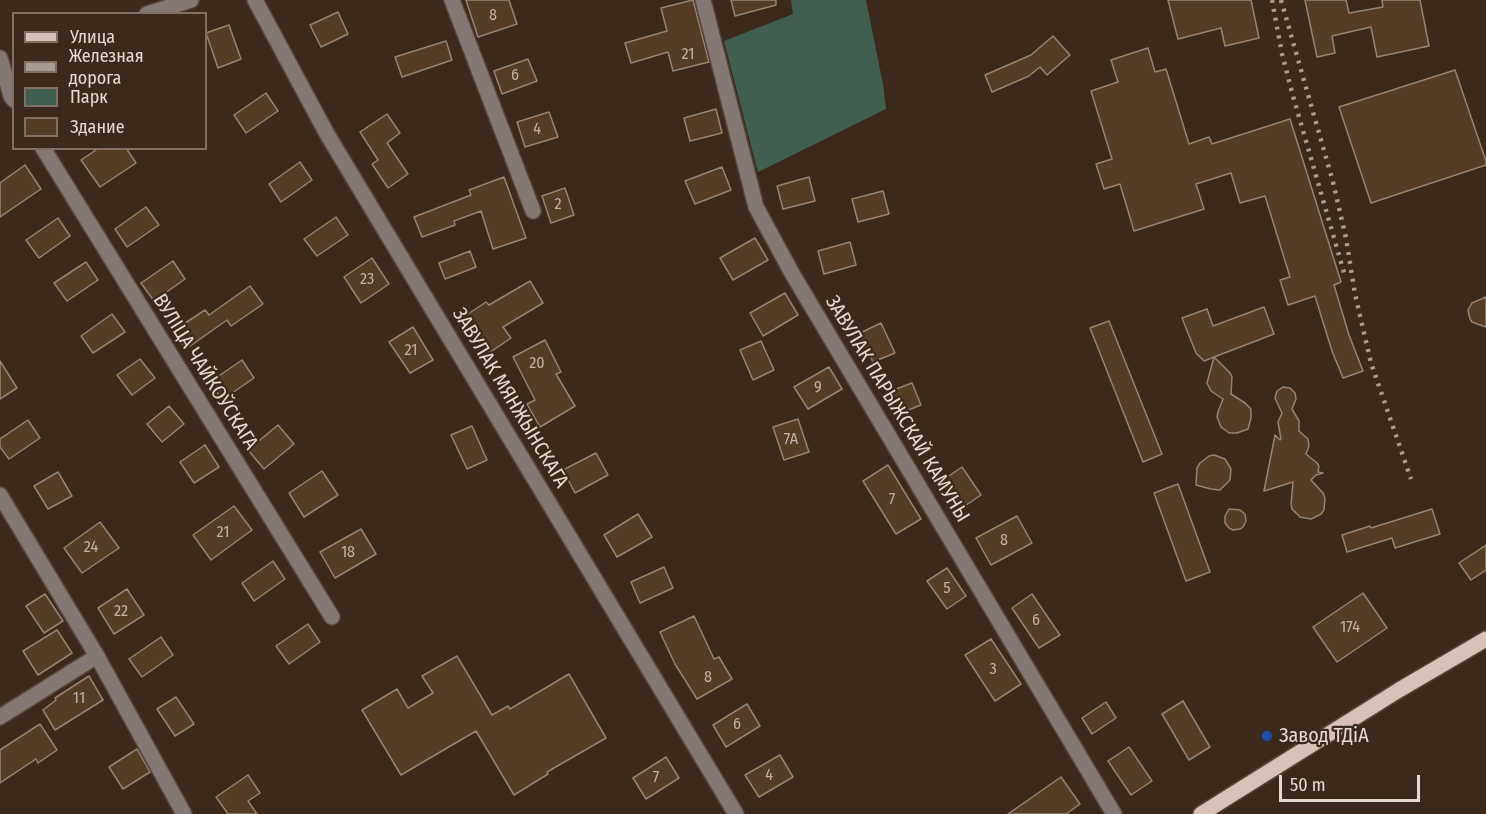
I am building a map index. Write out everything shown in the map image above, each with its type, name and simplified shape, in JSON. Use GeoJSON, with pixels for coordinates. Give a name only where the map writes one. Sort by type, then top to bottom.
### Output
{"type":"FeatureCollection","features":[{"type":"Feature","properties":{"kind":"main road"},"geometry":{"type":"LineString","coordinates":[[1201,814],[1399,690],[1486,639]]}},
{"type":"Feature","properties":{"kind":"street"},"geometry":{"type":"LineString","coordinates":[[153,12],[191,0]]}},
{"type":"Feature","properties":{"kind":"street","name":"ЗАВУЛАК МЯНЖЫНСКАГА"},"geometry":{"type":"LineString","coordinates":[[255,0],[327,134],[736,814]]}},
{"type":"Feature","properties":{"kind":"street"},"geometry":{"type":"LineString","coordinates":[[452,0],[533,211]]}},
{"type":"Feature","properties":{"kind":"street","name":"ЗАВУЛАК ПАРЫЖСКАЙ КАМУНЫ"},"geometry":{"type":"LineString","coordinates":[[703,0],[756,207],[794,275],[1114,814]]}},
{"type":"Feature","properties":{"kind":"street"},"geometry":{"type":"LineString","coordinates":[[0,58],[12,97]]}},
{"type":"Feature","properties":{"kind":"street","name":"ВУЛІЦА ЧАЙКОЎСКАГА"},"geometry":{"type":"LineString","coordinates":[[44,150],[332,617]]}},
{"type":"Feature","properties":{"kind":"street"},"geometry":{"type":"LineString","coordinates":[[0,495],[97,656],[184,814]]}},
{"type":"Feature","properties":{"kind":"street"},"geometry":{"type":"LineString","coordinates":[[0,717],[97,656]]}},
{"type":"Feature","properties":{"kind":"green space"},"geometry":{"type":"Polygon","coordinates":[[[791,0],[866,0],[886,109],[758,172],[724,41],[793,14],[791,0]]]}},
{"type":"Feature","properties":{"kind":"building"},"geometry":{"type":"Polygon","coordinates":[[[466,0],[509,0],[517,24],[478,37],[466,0]]]}},
{"type":"Feature","properties":{"kind":"building"},"geometry":{"type":"Polygon","coordinates":[[[693,0],[709,62],[673,71],[668,52],[631,63],[625,43],[667,31],[661,8],[693,0]]]}},
{"type":"Feature","properties":{"kind":"building"},"geometry":{"type":"Polygon","coordinates":[[[731,0],[776,0],[776,5],[735,16],[731,0]]]}},
{"type":"Feature","properties":{"kind":"building"},"geometry":{"type":"Polygon","coordinates":[[[1168,0],[1251,0],[1259,38],[1225,46],[1221,28],[1178,39],[1168,0]]]}},
{"type":"Feature","properties":{"kind":"building"},"geometry":{"type":"Polygon","coordinates":[[[1305,0],[1346,0],[1349,13],[1383,7],[1382,0],[1420,0],[1429,46],[1377,57],[1371,27],[1332,36],[1335,53],[1317,57],[1305,0]]]}},
{"type":"Feature","properties":{"kind":"building"},"geometry":{"type":"Polygon","coordinates":[[[338,12],[348,34],[321,47],[310,25],[338,12]]]}},
{"type":"Feature","properties":{"kind":"building"},"geometry":{"type":"Polygon","coordinates":[[[229,25],[241,59],[218,68],[207,33],[229,25]]]}},
{"type":"Feature","properties":{"kind":"building"},"geometry":{"type":"Polygon","coordinates":[[[1053,36],[1070,55],[1047,75],[1040,67],[1029,76],[992,92],[985,75],[1031,55],[1053,36]]]}},
{"type":"Feature","properties":{"kind":"building"},"geometry":{"type":"Polygon","coordinates":[[[446,41],[452,60],[402,77],[395,57],[446,41]]]}},
{"type":"Feature","properties":{"kind":"building"},"geometry":{"type":"Polygon","coordinates":[[[1148,48],[1155,72],[1166,69],[1189,144],[1209,137],[1212,144],[1290,119],[1341,282],[1334,285],[1363,371],[1343,378],[1315,296],[1288,305],[1280,280],[1290,277],[1265,196],[1240,203],[1231,173],[1196,184],[1204,209],[1134,231],[1120,184],[1104,189],[1096,164],[1112,159],[1091,91],[1118,82],[1111,60],[1148,48]]]}},
{"type":"Feature","properties":{"kind":"building"},"geometry":{"type":"Polygon","coordinates":[[[528,59],[537,81],[502,94],[494,71],[528,59]]]}},
{"type":"Feature","properties":{"kind":"building"},"geometry":{"type":"Polygon","coordinates":[[[1455,70],[1486,165],[1371,203],[1339,107],[1455,70]]]}},
{"type":"Feature","properties":{"kind":"building"},"geometry":{"type":"Polygon","coordinates":[[[266,93],[278,111],[246,133],[234,115],[266,93]]]}},
{"type":"Feature","properties":{"kind":"building"},"geometry":{"type":"Polygon","coordinates":[[[716,109],[722,133],[690,141],[684,118],[716,109]]]}},
{"type":"Feature","properties":{"kind":"building"},"geometry":{"type":"Polygon","coordinates":[[[549,112],[558,137],[525,147],[517,122],[549,112]]]}},
{"type":"Feature","properties":{"kind":"building"},"geometry":{"type":"Polygon","coordinates":[[[387,114],[400,133],[387,143],[408,174],[388,188],[372,164],[378,160],[360,132],[387,114]]]}},
{"type":"Feature","properties":{"kind":"building"},"geometry":{"type":"Polygon","coordinates":[[[96,150],[127,150],[136,163],[100,187],[81,160],[96,150]]]}},
{"type":"Feature","properties":{"kind":"building"},"geometry":{"type":"Polygon","coordinates":[[[300,162],[312,180],[281,202],[269,184],[300,162]]]}},
{"type":"Feature","properties":{"kind":"building"},"geometry":{"type":"Polygon","coordinates":[[[25,165],[41,189],[0,217],[0,183],[25,165]]]}},
{"type":"Feature","properties":{"kind":"building"},"geometry":{"type":"Polygon","coordinates":[[[722,167],[731,190],[695,204],[685,181],[722,167]]]}},
{"type":"Feature","properties":{"kind":"building"},"geometry":{"type":"Polygon","coordinates":[[[504,177],[526,238],[493,249],[481,211],[454,221],[455,225],[422,237],[414,217],[471,195],[469,190],[504,177]]]}},
{"type":"Feature","properties":{"kind":"building"},"geometry":{"type":"Polygon","coordinates":[[[809,177],[815,201],[783,209],[777,186],[809,177]]]}},
{"type":"Feature","properties":{"kind":"building"},"geometry":{"type":"Polygon","coordinates":[[[565,188],[574,215],[551,223],[542,196],[565,188]]]}},
{"type":"Feature","properties":{"kind":"building"},"geometry":{"type":"Polygon","coordinates":[[[883,191],[889,214],[858,222],[852,199],[883,191]]]}},
{"type":"Feature","properties":{"kind":"building"},"geometry":{"type":"Polygon","coordinates":[[[146,207],[159,225],[127,247],[115,229],[146,207]]]}},
{"type":"Feature","properties":{"kind":"building"},"geometry":{"type":"Polygon","coordinates":[[[336,217],[348,235],[317,256],[304,239],[336,217]]]}},
{"type":"Feature","properties":{"kind":"building"},"geometry":{"type":"Polygon","coordinates":[[[58,218],[70,236],[39,258],[26,240],[58,218]]]}},
{"type":"Feature","properties":{"kind":"building"},"geometry":{"type":"Polygon","coordinates":[[[755,238],[768,260],[733,280],[720,258],[755,238]]]}},
{"type":"Feature","properties":{"kind":"building"},"geometry":{"type":"Polygon","coordinates":[[[850,242],[856,265],[824,274],[818,251],[850,242]]]}},
{"type":"Feature","properties":{"kind":"building"},"geometry":{"type":"Polygon","coordinates":[[[470,251],[476,267],[445,279],[439,263],[470,251]]]}},
{"type":"Feature","properties":{"kind":"building"},"geometry":{"type":"Polygon","coordinates":[[[372,258],[389,284],[361,303],[344,277],[372,258]]]}},
{"type":"Feature","properties":{"kind":"building"},"geometry":{"type":"Polygon","coordinates":[[[173,261],[185,279],[154,301],[141,283],[173,261]]]}},
{"type":"Feature","properties":{"kind":"building"},"geometry":{"type":"Polygon","coordinates":[[[86,262],[98,280],[67,301],[54,283],[86,262]]]}},
{"type":"Feature","properties":{"kind":"building"},"geometry":{"type":"Polygon","coordinates":[[[530,281],[543,303],[503,327],[511,338],[486,355],[462,318],[486,302],[489,305],[530,281]]]}},
{"type":"Feature","properties":{"kind":"building"},"geometry":{"type":"Polygon","coordinates":[[[250,286],[263,304],[231,326],[227,320],[186,349],[173,331],[205,310],[209,315],[250,286]]]}},
{"type":"Feature","properties":{"kind":"building"},"geometry":{"type":"Polygon","coordinates":[[[785,293],[798,315],[763,336],[750,313],[785,293]]]}},
{"type":"Feature","properties":{"kind":"building"},"geometry":{"type":"Polygon","coordinates":[[[1486,297],[1486,327],[1472,322],[1468,310],[1472,303],[1486,297]]]}},
{"type":"Feature","properties":{"kind":"building"},"geometry":{"type":"Polygon","coordinates":[[[1264,307],[1274,334],[1204,361],[1196,353],[1182,318],[1207,309],[1213,326],[1264,307]]]}},
{"type":"Feature","properties":{"kind":"building"},"geometry":{"type":"Polygon","coordinates":[[[112,314],[125,332],[93,353],[81,336],[112,314]]]}},
{"type":"Feature","properties":{"kind":"building"},"geometry":{"type":"Polygon","coordinates":[[[1109,321],[1162,454],[1143,462],[1090,328],[1109,321]]]}},
{"type":"Feature","properties":{"kind":"building"},"geometry":{"type":"Polygon","coordinates":[[[881,323],[895,353],[873,362],[860,333],[881,323]]]}},
{"type":"Feature","properties":{"kind":"building"},"geometry":{"type":"Polygon","coordinates":[[[413,327],[433,360],[410,373],[389,342],[413,327]]]}},
{"type":"Feature","properties":{"kind":"building"},"geometry":{"type":"Polygon","coordinates":[[[545,340],[561,372],[556,374],[575,406],[540,427],[527,404],[535,400],[513,357],[545,340]]]}},
{"type":"Feature","properties":{"kind":"building"},"geometry":{"type":"Polygon","coordinates":[[[761,341],[774,370],[753,380],[740,350],[761,341]]]}},
{"type":"Feature","properties":{"kind":"building"},"geometry":{"type":"Polygon","coordinates":[[[1214,357],[1232,377],[1231,394],[1251,409],[1248,429],[1229,433],[1221,427],[1217,417],[1223,399],[1211,391],[1207,383],[1214,357]]]}},
{"type":"Feature","properties":{"kind":"building"},"geometry":{"type":"Polygon","coordinates":[[[140,359],[155,378],[132,395],[117,375],[140,359]]]}},
{"type":"Feature","properties":{"kind":"building"},"geometry":{"type":"Polygon","coordinates":[[[242,360],[254,378],[222,400],[210,382],[242,360]]]}},
{"type":"Feature","properties":{"kind":"building"},"geometry":{"type":"Polygon","coordinates":[[[0,361],[17,388],[0,399],[0,361]]]}},
{"type":"Feature","properties":{"kind":"building"},"geometry":{"type":"Polygon","coordinates":[[[829,367],[842,389],[808,409],[794,387],[829,367]]]}},
{"type":"Feature","properties":{"kind":"building"},"geometry":{"type":"Polygon","coordinates":[[[912,383],[921,405],[898,414],[888,392],[912,383]]]}},
{"type":"Feature","properties":{"kind":"building"},"geometry":{"type":"Polygon","coordinates":[[[1283,387],[1290,388],[1295,393],[1296,399],[1292,409],[1299,421],[1299,431],[1308,439],[1309,446],[1306,454],[1319,466],[1318,472],[1323,473],[1311,480],[1323,493],[1324,510],[1311,519],[1300,517],[1292,509],[1293,482],[1264,491],[1275,435],[1281,439],[1278,422],[1282,413],[1275,398],[1277,391],[1283,387]]]}},
{"type":"Feature","properties":{"kind":"building"},"geometry":{"type":"Polygon","coordinates":[[[169,406],[184,424],[162,442],[147,424],[169,406]]]}},
{"type":"Feature","properties":{"kind":"building"},"geometry":{"type":"Polygon","coordinates":[[[798,419],[809,452],[784,460],[773,427],[798,419]]]}},
{"type":"Feature","properties":{"kind":"building"},"geometry":{"type":"Polygon","coordinates":[[[28,420],[40,438],[9,459],[0,447],[0,439],[28,420]]]}},
{"type":"Feature","properties":{"kind":"building"},"geometry":{"type":"Polygon","coordinates":[[[278,425],[294,444],[264,469],[248,450],[278,425]]]}},
{"type":"Feature","properties":{"kind":"building"},"geometry":{"type":"Polygon","coordinates":[[[472,426],[487,460],[467,469],[451,435],[472,426]]]}},
{"type":"Feature","properties":{"kind":"building"},"geometry":{"type":"Polygon","coordinates":[[[205,445],[219,467],[194,483],[180,462],[205,445]]]}},
{"type":"Feature","properties":{"kind":"building"},"geometry":{"type":"Polygon","coordinates":[[[596,453],[608,475],[575,493],[563,470],[596,453]]]}},
{"type":"Feature","properties":{"kind":"building"},"geometry":{"type":"Polygon","coordinates":[[[1214,455],[1225,459],[1231,469],[1230,480],[1220,490],[1196,485],[1197,468],[1200,463],[1214,455]]]}},
{"type":"Feature","properties":{"kind":"building"},"geometry":{"type":"Polygon","coordinates":[[[888,465],[921,519],[896,534],[863,481],[888,465]]]}},
{"type":"Feature","properties":{"kind":"building"},"geometry":{"type":"Polygon","coordinates":[[[962,467],[981,495],[962,508],[943,480],[962,467]]]}},
{"type":"Feature","properties":{"kind":"building"},"geometry":{"type":"Polygon","coordinates":[[[322,471],[338,495],[304,517],[289,493],[322,471]]]}},
{"type":"Feature","properties":{"kind":"building"},"geometry":{"type":"Polygon","coordinates":[[[58,472],[72,496],[48,509],[34,486],[58,472]]]}},
{"type":"Feature","properties":{"kind":"building"},"geometry":{"type":"Polygon","coordinates":[[[1178,484],[1210,572],[1186,581],[1154,493],[1178,484]]]}},
{"type":"Feature","properties":{"kind":"building"},"geometry":{"type":"Polygon","coordinates":[[[234,506],[252,530],[211,560],[193,535],[234,506]]]}},
{"type":"Feature","properties":{"kind":"building"},"geometry":{"type":"Polygon","coordinates":[[[1229,509],[1240,510],[1245,514],[1246,521],[1240,529],[1233,530],[1225,523],[1225,516],[1229,509]]]}},
{"type":"Feature","properties":{"kind":"building"},"geometry":{"type":"Polygon","coordinates":[[[1432,509],[1440,534],[1395,548],[1392,538],[1347,552],[1342,535],[1432,509]]]}},
{"type":"Feature","properties":{"kind":"building"},"geometry":{"type":"Polygon","coordinates":[[[638,514],[652,537],[617,557],[604,535],[638,514]]]}},
{"type":"Feature","properties":{"kind":"building"},"geometry":{"type":"Polygon","coordinates":[[[1017,516],[1032,543],[991,565],[976,538],[1017,516]]]}},
{"type":"Feature","properties":{"kind":"building"},"geometry":{"type":"Polygon","coordinates":[[[100,522],[119,548],[82,573],[64,548],[100,522]]]}},
{"type":"Feature","properties":{"kind":"building"},"geometry":{"type":"Polygon","coordinates":[[[361,529],[376,554],[335,578],[320,552],[361,529]]]}},
{"type":"Feature","properties":{"kind":"building"},"geometry":{"type":"Polygon","coordinates":[[[1486,545],[1486,570],[1471,580],[1459,563],[1486,545]]]}},
{"type":"Feature","properties":{"kind":"building"},"geometry":{"type":"Polygon","coordinates":[[[273,561],[285,579],[254,601],[242,583],[273,561]]]}},
{"type":"Feature","properties":{"kind":"building"},"geometry":{"type":"Polygon","coordinates":[[[664,567],[673,588],[640,603],[631,582],[664,567]]]}},
{"type":"Feature","properties":{"kind":"building"},"geometry":{"type":"Polygon","coordinates":[[[947,568],[966,596],[947,609],[927,581],[947,568]]]}},
{"type":"Feature","properties":{"kind":"building"},"geometry":{"type":"Polygon","coordinates":[[[127,589],[144,615],[114,634],[98,608],[127,589]]]}},
{"type":"Feature","properties":{"kind":"building"},"geometry":{"type":"Polygon","coordinates":[[[1363,593],[1387,628],[1337,662],[1313,627],[1363,593]]]}},
{"type":"Feature","properties":{"kind":"building"},"geometry":{"type":"Polygon","coordinates":[[[45,594],[63,621],[44,633],[26,606],[45,594]]]}},
{"type":"Feature","properties":{"kind":"building"},"geometry":{"type":"Polygon","coordinates":[[[1032,594],[1060,635],[1039,648],[1012,608],[1032,594]]]}},
{"type":"Feature","properties":{"kind":"building"},"geometry":{"type":"Polygon","coordinates":[[[694,616],[714,659],[719,657],[732,679],[697,699],[675,664],[660,632],[694,616]]]}},
{"type":"Feature","properties":{"kind":"building"},"geometry":{"type":"Polygon","coordinates":[[[308,624],[320,642],[289,664],[276,646],[308,624]]]}},
{"type":"Feature","properties":{"kind":"building"},"geometry":{"type":"Polygon","coordinates":[[[57,630],[72,653],[38,675],[23,651],[57,630]]]}},
{"type":"Feature","properties":{"kind":"building"},"geometry":{"type":"Polygon","coordinates":[[[161,637],[173,655],[142,677],[129,659],[161,637]]]}},
{"type":"Feature","properties":{"kind":"building"},"geometry":{"type":"Polygon","coordinates":[[[991,639],[1021,684],[995,701],[965,655],[991,639]]]}},
{"type":"Feature","properties":{"kind":"building"},"geometry":{"type":"Polygon","coordinates":[[[457,656],[492,715],[508,706],[510,709],[569,674],[606,738],[547,772],[548,774],[514,795],[476,731],[401,775],[362,710],[397,689],[408,708],[433,693],[422,676],[457,656]]]}},
{"type":"Feature","properties":{"kind":"building"},"geometry":{"type":"Polygon","coordinates":[[[89,676],[103,700],[55,730],[43,710],[56,700],[55,698],[89,676]]]}},
{"type":"Feature","properties":{"kind":"building"},"geometry":{"type":"Polygon","coordinates":[[[176,697],[194,724],[175,736],[157,709],[176,697]]]}},
{"type":"Feature","properties":{"kind":"building"},"geometry":{"type":"Polygon","coordinates":[[[1183,701],[1210,747],[1189,760],[1162,714],[1183,701]]]}},
{"type":"Feature","properties":{"kind":"building"},"geometry":{"type":"Polygon","coordinates":[[[1106,702],[1116,718],[1092,734],[1082,718],[1106,702]]]}},
{"type":"Feature","properties":{"kind":"building"},"geometry":{"type":"Polygon","coordinates":[[[747,704],[760,726],[726,747],[713,725],[747,704]]]}},
{"type":"Feature","properties":{"kind":"building"},"geometry":{"type":"Polygon","coordinates":[[[40,724],[57,750],[38,763],[36,759],[0,783],[0,750],[40,724]]]}},
{"type":"Feature","properties":{"kind":"building"},"geometry":{"type":"Polygon","coordinates":[[[1129,747],[1152,781],[1131,795],[1108,761],[1129,747]]]}},
{"type":"Feature","properties":{"kind":"building"},"geometry":{"type":"Polygon","coordinates":[[[137,749],[150,772],[123,789],[109,767],[137,749]]]}},
{"type":"Feature","properties":{"kind":"building"},"geometry":{"type":"Polygon","coordinates":[[[780,755],[793,777],[759,797],[745,775],[780,755]]]}},
{"type":"Feature","properties":{"kind":"building"},"geometry":{"type":"Polygon","coordinates":[[[666,757],[679,778],[646,799],[633,778],[666,757]]]}},
{"type":"Feature","properties":{"kind":"building"},"geometry":{"type":"Polygon","coordinates":[[[248,775],[260,793],[248,801],[257,814],[228,814],[216,797],[248,775]]]}},
{"type":"Feature","properties":{"kind":"building"},"geometry":{"type":"Polygon","coordinates":[[[1061,777],[1080,804],[1066,814],[1008,814],[1061,777]]]}},
{"type":"Feature","properties":{"kind":"railway"},"geometry":{"type":"LineString","coordinates":[[1272,0],[1293,96],[1345,276]]}},
{"type":"Feature","properties":{"kind":"railway"},"geometry":{"type":"LineString","coordinates":[[1281,0],[1333,182],[1371,363],[1411,479]]}},
{"type":"Feature","properties":{"kind":"place","name":"Завод ТДіА"},"geometry":{"type":"Point","coordinates":[1267,736]}}]}
